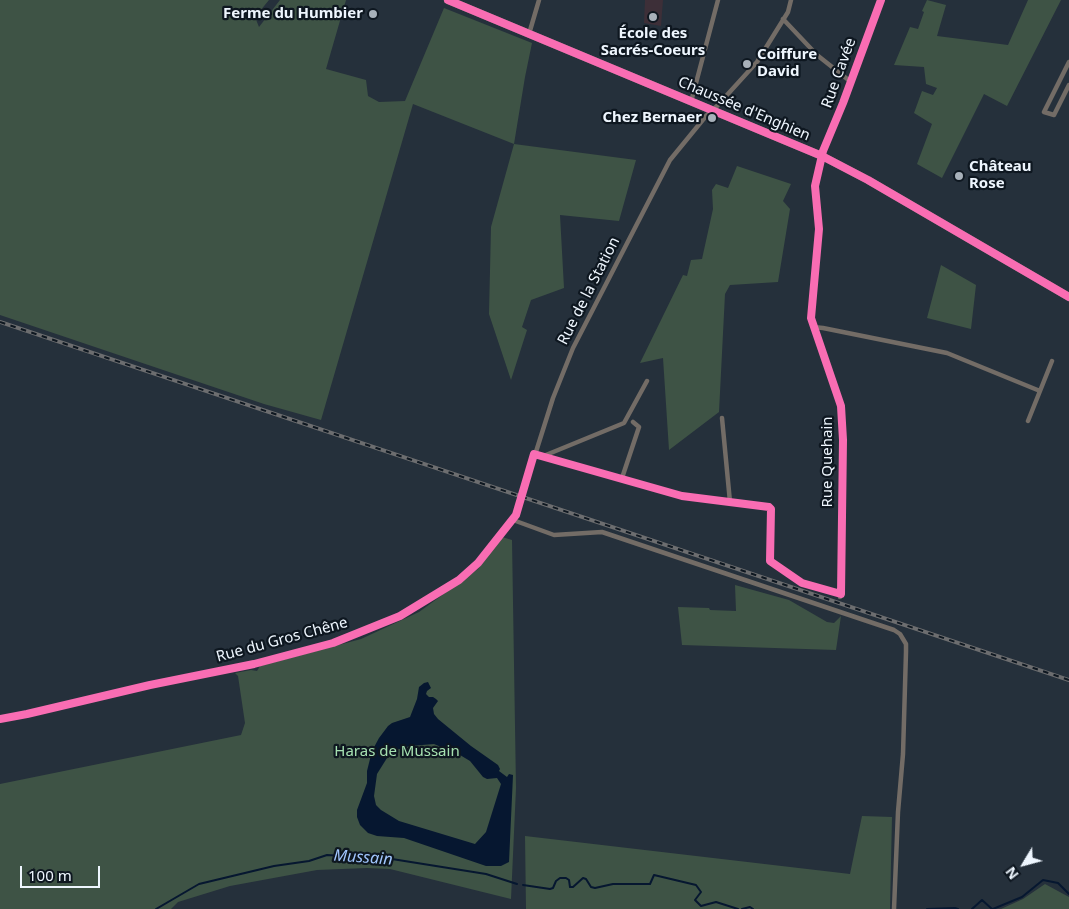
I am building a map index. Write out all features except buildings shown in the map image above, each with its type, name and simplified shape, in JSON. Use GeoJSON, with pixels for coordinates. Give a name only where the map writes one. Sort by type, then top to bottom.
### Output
{"type":"FeatureCollection","features":[{"type":"Feature","properties":{"kind":"main road","name":"Chaussée d'Enghien"},"geometry":{"type":"LineString","coordinates":[[448,0],[822,156],[868,180],[1069,297]]}},
{"type":"Feature","properties":{"kind":"street"},"geometry":{"type":"LineString","coordinates":[[529,34],[539,0]]}},
{"type":"Feature","properties":{"kind":"street"},"geometry":{"type":"LineString","coordinates":[[691,102],[718,0]]}},
{"type":"Feature","properties":{"kind":"street","name":"Rue de la Station"},"geometry":{"type":"LineString","coordinates":[[522,499],[534,454],[553,398],[573,348],[670,160],[706,116],[757,62],[788,12],[791,0]]}},
{"type":"Feature","properties":{"kind":"street","name":"Rue Cavée"},"geometry":{"type":"LineString","coordinates":[[822,156],[881,0]]}},
{"type":"Feature","properties":{"kind":"street"},"geometry":{"type":"LineString","coordinates":[[783,20],[817,55],[851,82]]}},
{"type":"Feature","properties":{"kind":"street"},"geometry":{"type":"LineString","coordinates":[[1069,62],[1044,112],[1054,115],[1069,85]]}},
{"type":"Feature","properties":{"kind":"street","name":"Rue Quehain"},"geometry":{"type":"LineString","coordinates":[[730,502],[770,507],[770,561],[802,583],[841,596],[843,440],[841,406],[813,327],[811,310],[820,229],[815,186],[822,156]]}},
{"type":"Feature","properties":{"kind":"street"},"geometry":{"type":"LineString","coordinates":[[813,327],[947,353],[1040,391]]}},
{"type":"Feature","properties":{"kind":"street"},"geometry":{"type":"LineString","coordinates":[[1028,421],[1052,361]]}},
{"type":"Feature","properties":{"kind":"street"},"geometry":{"type":"LineString","coordinates":[[541,457],[624,422],[647,381]]}},
{"type":"Feature","properties":{"kind":"street"},"geometry":{"type":"LineString","coordinates":[[534,454],[682,496],[730,502],[722,418]]}},
{"type":"Feature","properties":{"kind":"street"},"geometry":{"type":"LineString","coordinates":[[622,478],[639,427],[633,422]]}},
{"type":"Feature","properties":{"kind":"street","name":"Rue du Gros Chêne"},"geometry":{"type":"LineString","coordinates":[[0,719],[254,664],[349,638],[400,616],[459,580],[478,563],[516,515],[522,499]]}},
{"type":"Feature","properties":{"kind":"street"},"geometry":{"type":"LineString","coordinates":[[512,520],[554,535],[602,532],[840,611],[894,630],[900,634],[906,644],[903,754],[898,812],[894,909]]}},
{"type":"Feature","properties":{"kind":"shaded area","name":"École des Sacrés-Coeurs"},"geometry":{"type":"Polygon","coordinates":[[[645,0],[663,0],[661,26],[644,23],[645,0]]]}},
{"type":"Feature","properties":{"kind":"green space"},"geometry":{"type":"Polygon","coordinates":[[[0,0],[269,0],[255,17],[259,27],[280,0],[346,0],[326,69],[366,80],[368,96],[379,102],[405,101],[444,8],[532,43],[514,144],[413,104],[321,420],[264,404],[0,315],[0,0]]]}},
{"type":"Feature","properties":{"kind":"green space"},"geometry":{"type":"Polygon","coordinates":[[[927,0],[946,5],[937,36],[1008,45],[1028,0],[1061,0],[1007,106],[984,94],[942,178],[917,164],[932,124],[914,113],[922,91],[933,95],[937,88],[926,84],[924,67],[894,65],[910,27],[918,29],[924,12],[922,11],[927,0]]]}},
{"type":"Feature","properties":{"kind":"green space"},"geometry":{"type":"Polygon","coordinates":[[[514,144],[636,160],[619,221],[560,215],[564,288],[531,300],[522,327],[527,330],[511,380],[489,314],[491,227],[514,144]]]}},
{"type":"Feature","properties":{"kind":"green space"},"geometry":{"type":"Polygon","coordinates":[[[737,166],[791,184],[783,201],[790,209],[778,282],[730,285],[725,294],[719,412],[669,450],[663,358],[640,363],[683,275],[687,276],[691,260],[702,259],[713,209],[712,190],[716,184],[728,188],[737,166]]]}},
{"type":"Feature","properties":{"kind":"green space"},"geometry":{"type":"Polygon","coordinates":[[[941,265],[976,285],[971,329],[927,318],[941,265]]]}},
{"type":"Feature","properties":{"kind":"green space","name":"Haras de Mussain"},"geometry":{"type":"Polygon","coordinates":[[[502,537],[512,540],[516,788],[511,899],[390,869],[367,868],[317,870],[230,886],[178,902],[171,909],[0,909],[0,784],[241,735],[245,723],[238,676],[235,673],[251,670],[257,671],[260,666],[361,639],[419,612],[478,569],[502,537]]]}},
{"type":"Feature","properties":{"kind":"green space"},"geometry":{"type":"Polygon","coordinates":[[[735,585],[789,600],[827,622],[834,623],[841,616],[836,650],[682,645],[678,607],[736,611],[735,585]]]}},
{"type":"Feature","properties":{"kind":"green space"},"geometry":{"type":"Polygon","coordinates":[[[862,816],[892,817],[890,909],[526,909],[525,836],[850,874],[862,816]]]}},
{"type":"Feature","properties":{"kind":"green space"},"geometry":{"type":"Polygon","coordinates":[[[1045,884],[1069,897],[1069,909],[1001,909],[1023,899],[1045,884]]]}},
{"type":"Feature","properties":{"kind":"water"},"geometry":{"type":"Polygon","coordinates":[[[428,682],[431,688],[426,694],[438,701],[433,708],[434,714],[438,719],[498,765],[499,771],[507,777],[509,774],[513,775],[509,862],[501,866],[486,866],[404,838],[377,836],[368,833],[360,825],[357,810],[367,783],[367,771],[372,751],[388,726],[410,717],[417,699],[419,687],[428,682]],[[434,744],[410,746],[396,750],[387,758],[377,774],[374,796],[376,805],[399,821],[475,844],[486,832],[501,784],[497,778],[487,779],[483,777],[470,761],[434,744]]]}},
{"type":"Feature","properties":{"kind":"waterway","name":"Mussain"},"geometry":{"type":"LineString","coordinates":[[156,909],[199,884],[274,866],[309,861],[327,855],[392,859],[486,874],[517,884]]}},
{"type":"Feature","properties":{"kind":"waterway","name":"Mussain"},"geometry":{"type":"LineString","coordinates":[[523,885],[550,889],[553,888],[556,881],[560,878],[569,880],[570,887],[573,887],[583,878],[586,879],[591,887],[595,888],[613,884],[650,884],[654,875],[696,885],[701,892],[695,900],[701,906],[716,902],[738,909]]}},
{"type":"Feature","properties":{"kind":"waterway","name":"Mussain"},"geometry":{"type":"LineString","coordinates":[[993,909],[1022,897],[1043,880],[1058,883],[1069,894]]}},
{"type":"Feature","properties":{"kind":"waterway","name":"Mussain"},"geometry":{"type":"LineString","coordinates":[[972,909],[982,900],[992,909]]}},
{"type":"Feature","properties":{"kind":"waterway","name":"Mussain"},"geometry":{"type":"LineString","coordinates":[[742,909],[750,907],[753,909]]}},
{"type":"Feature","properties":{"kind":"waterway","name":"Mussain"},"geometry":{"type":"LineString","coordinates":[[927,909],[958,909]]}},
{"type":"Feature","properties":{"kind":"railway"},"geometry":{"type":"LineString","coordinates":[[0,322],[1069,680]]}},
{"type":"Feature","properties":{"kind":"cycle path"},"geometry":{"type":"LineString","coordinates":[[448,0],[822,156],[868,180],[1069,297]]}},
{"type":"Feature","properties":{"kind":"cycle path"},"geometry":{"type":"LineString","coordinates":[[0,719],[254,664],[333,643],[400,616],[459,580],[478,563],[516,515],[534,454],[682,496],[769,507],[771,509],[770,561],[802,583],[841,594],[843,440],[841,406],[811,318],[819,229],[815,186],[823,151],[881,0]]}},
{"type":"Feature","properties":{"kind":"place","name":"Ferme du Humbier"},"geometry":{"type":"Point","coordinates":[373,14]}},
{"type":"Feature","properties":{"kind":"place","name":"École des Sacrés-Coeurs"},"geometry":{"type":"Point","coordinates":[653,17]}},
{"type":"Feature","properties":{"kind":"place","name":"Coiffure David"},"geometry":{"type":"Point","coordinates":[747,64]}},
{"type":"Feature","properties":{"kind":"place","name":"Chez Bernaer"},"geometry":{"type":"Point","coordinates":[712,118]}},
{"type":"Feature","properties":{"kind":"place","name":"Château Rose"},"geometry":{"type":"Point","coordinates":[959,176]}}]}
